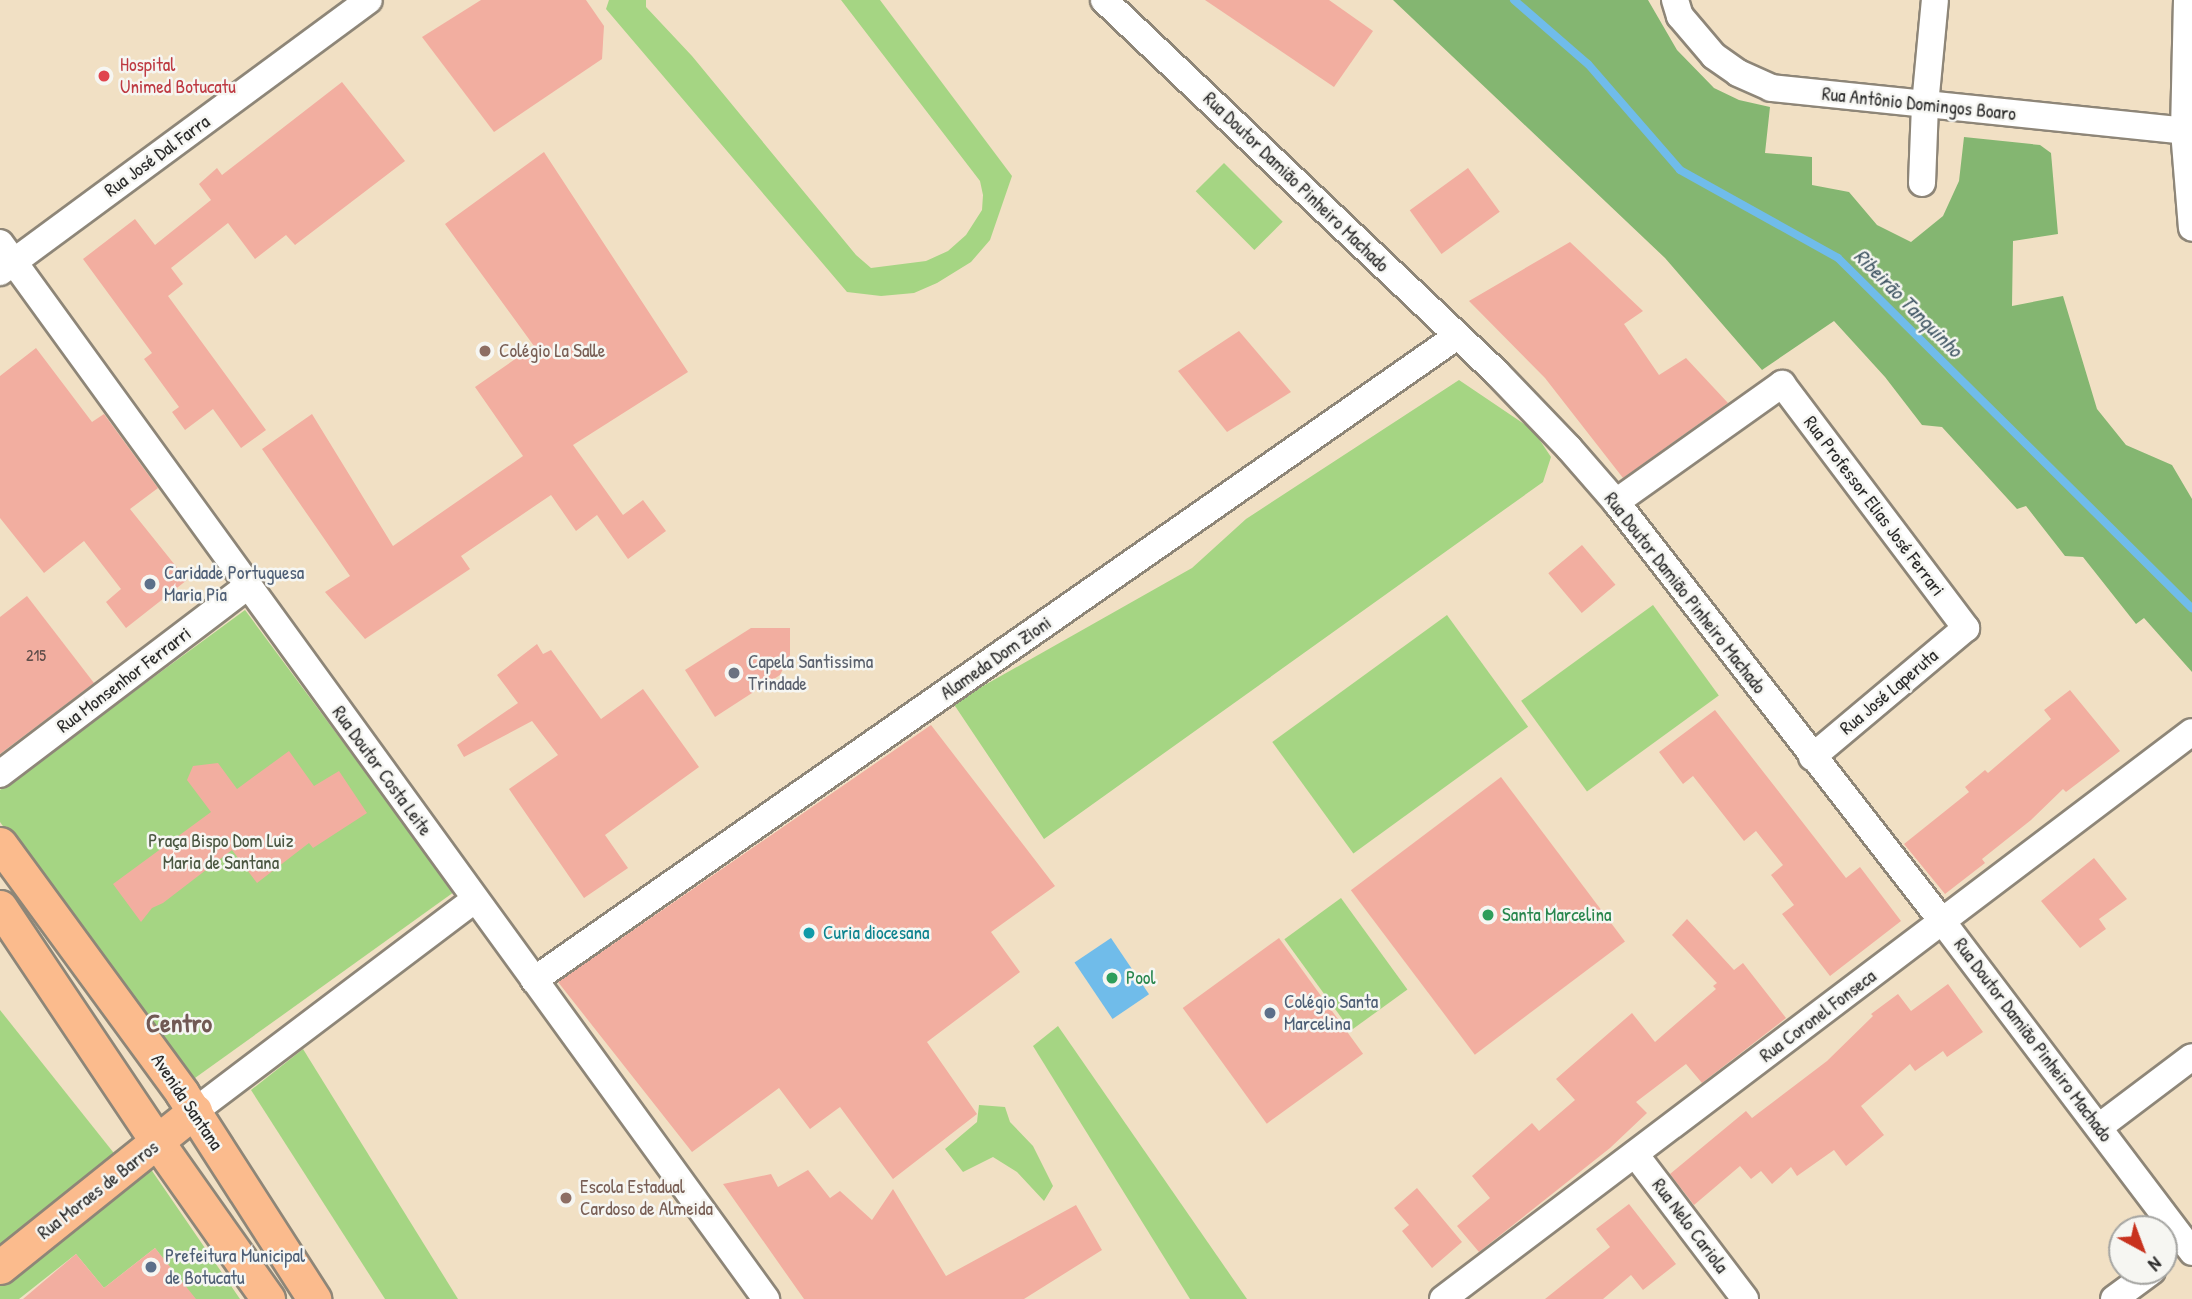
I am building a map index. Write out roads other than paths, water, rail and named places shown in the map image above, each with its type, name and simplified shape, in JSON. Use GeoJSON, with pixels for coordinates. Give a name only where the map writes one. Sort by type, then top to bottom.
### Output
{"type":"FeatureCollection","features":[{"type":"Feature","properties":{"kind":"main road","name":"Avenida Santana"},"geometry":{"type":"LineString","coordinates":[[0,844],[195,1111],[314,1299]]}},
{"type":"Feature","properties":{"kind":"main road"},"geometry":{"type":"LineString","coordinates":[[0,907],[268,1299]]}},
{"type":"Feature","properties":{"kind":"main road","name":"Rua Moraes de Barros"},"geometry":{"type":"LineString","coordinates":[[0,1267],[159,1143],[195,1111]]}},
{"type":"Feature","properties":{"kind":"street","name":"Rua José Dal Farra"},"geometry":{"type":"LineString","coordinates":[[4,259],[369,0]]}},
{"type":"Feature","properties":{"kind":"street","name":"Rua Doutor Damião Pinheiro Machado"},"geometry":{"type":"LineString","coordinates":[[1104,0],[1457,336],[1569,448],[1616,502],[1942,921],[2190,1248]]}},
{"type":"Feature","properties":{"kind":"street"},"geometry":{"type":"LineString","coordinates":[[1922,183],[1925,105],[1935,0]]}},
{"type":"Feature","properties":{"kind":"street"},"geometry":{"type":"LineString","coordinates":[[2187,0],[2184,131],[2192,228]]}},
{"type":"Feature","properties":{"kind":"street","name":"Rua Antônio Domingos Boaro"},"geometry":{"type":"LineString","coordinates":[[1677,8],[1714,56],[1738,73],[1771,88],[2184,131]]}},
{"type":"Feature","properties":{"kind":"street","name":"Rua Doutor Costa Leite"},"geometry":{"type":"LineString","coordinates":[[4,259],[248,586],[766,1299]]}},
{"type":"Feature","properties":{"kind":"street","name":"Alameda Dom Zioni"},"geometry":{"type":"LineString","coordinates":[[534,980],[1457,336]]}},
{"type":"Feature","properties":{"kind":"street","name":"Rua Professor Elias José Ferrari"},"geometry":{"type":"LineString","coordinates":[[1616,502],[1782,384],[1966,628]]}},
{"type":"Feature","properties":{"kind":"street","name":"Rua Monsenhor Ferrarri"},"geometry":{"type":"LineString","coordinates":[[0,774],[248,586]]}},
{"type":"Feature","properties":{"kind":"street","name":"Rua José Laperuta"},"geometry":{"type":"LineString","coordinates":[[1812,757],[1966,628]]}},
{"type":"Feature","properties":{"kind":"street","name":"Rua Coronel Fonseca"},"geometry":{"type":"LineString","coordinates":[[1443,1299],[2192,733]]}},
{"type":"Feature","properties":{"kind":"street"},"geometry":{"type":"LineString","coordinates":[[195,1111],[475,900]]}},
{"type":"Feature","properties":{"kind":"street"},"geometry":{"type":"LineString","coordinates":[[2099,1127],[2192,1057]]}},
{"type":"Feature","properties":{"kind":"street","name":"Rua Nelo Cariola"},"geometry":{"type":"LineString","coordinates":[[1635,1154],[1745,1299]]}},
{"type":"Feature","properties":{"kind":"street"},"geometry":{"type":"LineString","coordinates":[[2114,1299],[2133,1285]]}},
{"type":"Feature","properties":{"kind":"water","name":"Pool"},"geometry":{"type":"Polygon","coordinates":[[[1111,938],[1149,994],[1113,1019],[1075,963],[1111,938]]]}},
{"type":"Feature","properties":{"kind":"waterway","name":"Ribeirão Tanquinho"},"geometry":{"type":"LineString","coordinates":[[1514,0],[1588,64],[1680,170],[1838,258],[2192,608]]}},
{"type":"Feature","properties":{"kind":"place","name":"Hospital Unimed Botucatu"},"geometry":{"type":"Point","coordinates":[104,76]}},
{"type":"Feature","properties":{"kind":"place","name":"Colégio La Salle"},"geometry":{"type":"Point","coordinates":[485,351]}},
{"type":"Feature","properties":{"kind":"place","name":"Caridade Portuguesa Maria Pia"},"geometry":{"type":"Point","coordinates":[150,584]}},
{"type":"Feature","properties":{"kind":"place","name":"Capela Santissima Trindade"},"geometry":{"type":"Point","coordinates":[734,673]}},
{"type":"Feature","properties":{"kind":"place","name":"Santa Marcelina"},"geometry":{"type":"Point","coordinates":[1488,915]}},
{"type":"Feature","properties":{"kind":"place","name":"Curia diocesana"},"geometry":{"type":"Point","coordinates":[809,933]}},
{"type":"Feature","properties":{"kind":"place","name":"Pool"},"geometry":{"type":"Point","coordinates":[1112,978]}},
{"type":"Feature","properties":{"kind":"place","name":"Colégio Santa Marcelina"},"geometry":{"type":"Point","coordinates":[1270,1013]}},
{"type":"Feature","properties":{"kind":"place","name":"Escola Estadual Cardoso de Almeida"},"geometry":{"type":"Point","coordinates":[566,1198]}},
{"type":"Feature","properties":{"kind":"place","name":"Prefeitura Municipal de Botucatu"},"geometry":{"type":"Point","coordinates":[151,1267]}},
{"type":"Feature","properties":{"kind":"district","name":"Centro"},"geometry":{"type":"Point","coordinates":[179,1023]}},
{"type":"Feature","properties":{"kind":"park label","name":"Praça Bispo Dom Luiz Maria de Santana"},"geometry":{"type":"Point","coordinates":[221,852]}}]}
